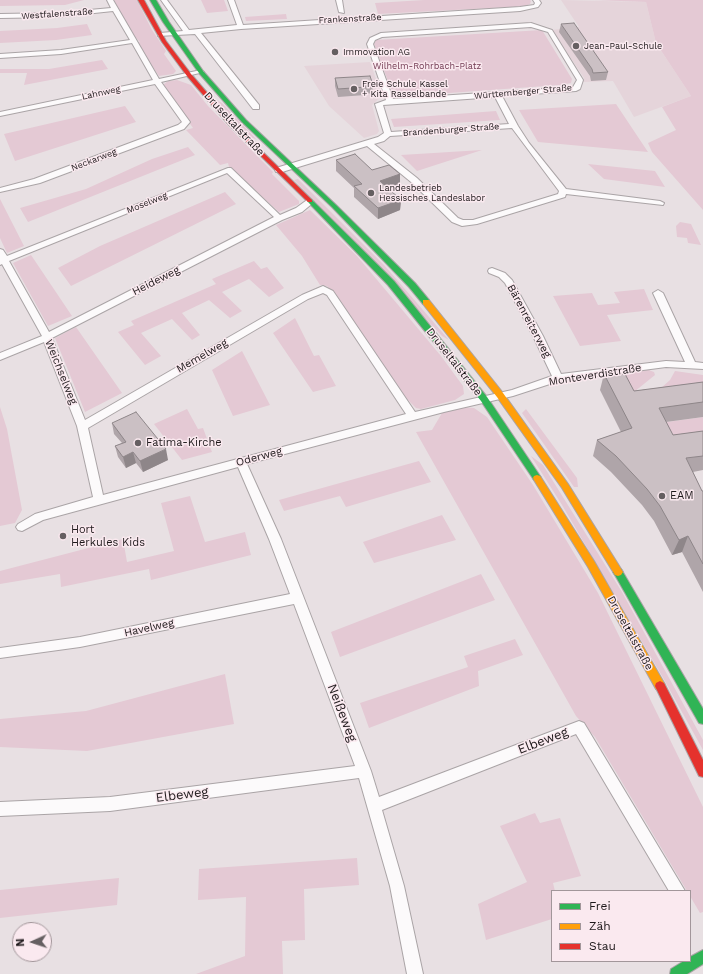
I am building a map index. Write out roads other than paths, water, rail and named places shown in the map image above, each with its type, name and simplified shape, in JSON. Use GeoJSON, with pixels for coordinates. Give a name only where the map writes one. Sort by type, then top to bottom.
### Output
{"type":"FeatureCollection","features":[{"type":"Feature","properties":{"kind":"main road","name":"Druseltalstraße"},"geometry":{"type":"LineString","coordinates":[[141,0],[160,35],[189,75],[231,124],[279,170],[390,283],[484,399],[546,492],[591,564],[670,705],[703,772]]}},
{"type":"Feature","properties":{"kind":"main road","name":"Druseltalstraße"},"geometry":{"type":"LineString","coordinates":[[153,0],[173,34],[201,72],[244,120],[334,206],[412,285],[500,395],[569,493],[640,608],[703,719]]}},
{"type":"Feature","properties":{"kind":"main road"},"geometry":{"type":"LineString","coordinates":[[676,974],[703,956]]}},
{"type":"Feature","properties":{"kind":"street"},"geometry":{"type":"LineString","coordinates":[[110,0],[157,81]]}},
{"type":"Feature","properties":{"kind":"street"},"geometry":{"type":"LineString","coordinates":[[164,0],[187,32]]}},
{"type":"Feature","properties":{"kind":"street"},"geometry":{"type":"LineString","coordinates":[[231,0],[241,27]]}},
{"type":"Feature","properties":{"kind":"street"},"geometry":{"type":"LineString","coordinates":[[339,0],[342,12]]}},
{"type":"Feature","properties":{"kind":"street","name":"Frankenstraße"},"geometry":{"type":"LineString","coordinates":[[160,35],[241,27],[529,8],[536,6],[537,2]]}},
{"type":"Feature","properties":{"kind":"street","name":"Westfalenstraße"},"geometry":{"type":"LineString","coordinates":[[0,16],[57,15],[115,9]]}},
{"type":"Feature","properties":{"kind":"street"},"geometry":{"type":"LineString","coordinates":[[390,102],[370,44],[372,39],[381,35],[466,30],[459,13]]}},
{"type":"Feature","properties":{"kind":"street","name":"Württemberger Straße"},"geometry":{"type":"LineString","coordinates":[[390,102],[576,89],[580,80],[550,31],[531,25],[466,30]]}},
{"type":"Feature","properties":{"kind":"street"},"geometry":{"type":"LineString","coordinates":[[196,31],[256,107]]}},
{"type":"Feature","properties":{"kind":"street"},"geometry":{"type":"LineString","coordinates":[[0,56],[61,52],[133,41]]}},
{"type":"Feature","properties":{"kind":"street","name":"Lahnweg"},"geometry":{"type":"LineString","coordinates":[[0,114],[201,72]]}},
{"type":"Feature","properties":{"kind":"street","name":"Neckarweg"},"geometry":{"type":"LineString","coordinates":[[0,190],[37,181],[181,127],[186,122],[157,81]]}},
{"type":"Feature","properties":{"kind":"street"},"geometry":{"type":"LineString","coordinates":[[498,95],[514,126],[526,144],[563,191],[660,203]]}},
{"type":"Feature","properties":{"kind":"street","name":"Brandenburger Straße"},"geometry":{"type":"LineString","coordinates":[[388,134],[379,104],[390,102]]}},
{"type":"Feature","properties":{"kind":"street","name":"Brandenburger Straße"},"geometry":{"type":"LineString","coordinates":[[279,170],[370,144],[381,140],[388,134],[514,126]]}},
{"type":"Feature","properties":{"kind":"street"},"geometry":{"type":"LineString","coordinates":[[370,144],[414,180],[454,220],[462,222],[474,222],[562,195],[563,191]]}},
{"type":"Feature","properties":{"kind":"street","name":"Moselweg"},"geometry":{"type":"LineString","coordinates":[[1,259],[228,170],[279,218]]}},
{"type":"Feature","properties":{"kind":"street","name":"Heideweg"},"geometry":{"type":"LineString","coordinates":[[0,357],[47,337],[279,218],[299,210],[310,202]]}},
{"type":"Feature","properties":{"kind":"street","name":"Weichselweg"},"geometry":{"type":"LineString","coordinates":[[1,259],[47,337],[82,426],[99,500]]}},
{"type":"Feature","properties":{"kind":"street","name":"Bärenreiterweg"},"geometry":{"type":"LineString","coordinates":[[492,271],[502,275],[509,282],[538,336],[558,378]]}},
{"type":"Feature","properties":{"kind":"street","name":"Memelweg"},"geometry":{"type":"LineString","coordinates":[[82,426],[305,297],[323,289],[330,293],[413,417]]}},
{"type":"Feature","properties":{"kind":"street"},"geometry":{"type":"LineString","coordinates":[[658,292],[691,365]]}},
{"type":"Feature","properties":{"kind":"street","name":"Monteverdistraße"},"geometry":{"type":"LineString","coordinates":[[500,395],[558,378],[666,364],[703,366]]}},
{"type":"Feature","properties":{"kind":"street","name":"Oderweg"},"geometry":{"type":"LineString","coordinates":[[22,527],[39,517],[99,500],[500,395]]}},
{"type":"Feature","properties":{"kind":"street","name":"Neißeweg"},"geometry":{"type":"LineString","coordinates":[[241,462],[275,539],[364,772],[398,886],[415,974]]}},
{"type":"Feature","properties":{"kind":"street","name":"Havelweg"},"geometry":{"type":"LineString","coordinates":[[0,653],[80,642],[297,598]]}},
{"type":"Feature","properties":{"kind":"street","name":"Elbeweg"},"geometry":{"type":"LineString","coordinates":[[374,806],[579,727],[676,890]]}},
{"type":"Feature","properties":{"kind":"street","name":"Elbeweg"},"geometry":{"type":"LineString","coordinates":[[0,809],[110,804],[364,772]]}},
{"type":"Feature","properties":{"kind":"place","name":"Jean-Paul-Schule"},"geometry":{"type":"Point","coordinates":[576,46]}},
{"type":"Feature","properties":{"kind":"place","name":"Immovation AG"},"geometry":{"type":"Point","coordinates":[335,52]}},
{"type":"Feature","properties":{"kind":"place","name":"Freie Schule Kassel + Kita Rasselbande"},"geometry":{"type":"Point","coordinates":[354,89]}},
{"type":"Feature","properties":{"kind":"place","name":"Landesbetrieb Hessisches Landeslabor"},"geometry":{"type":"Point","coordinates":[371,193]}},
{"type":"Feature","properties":{"kind":"place","name":"Fatima-Kirche"},"geometry":{"type":"Point","coordinates":[138,443]}},
{"type":"Feature","properties":{"kind":"place","name":"EAM"},"geometry":{"type":"Point","coordinates":[662,496]}},
{"type":"Feature","properties":{"kind":"place","name":"Hort Herkules Kids"},"geometry":{"type":"Point","coordinates":[63,536]}},
{"type":"Feature","properties":{"kind":"park label","name":"Wilhelm-Rohrbach-Platz"},"geometry":{"type":"Point","coordinates":[427,66]}}]}
